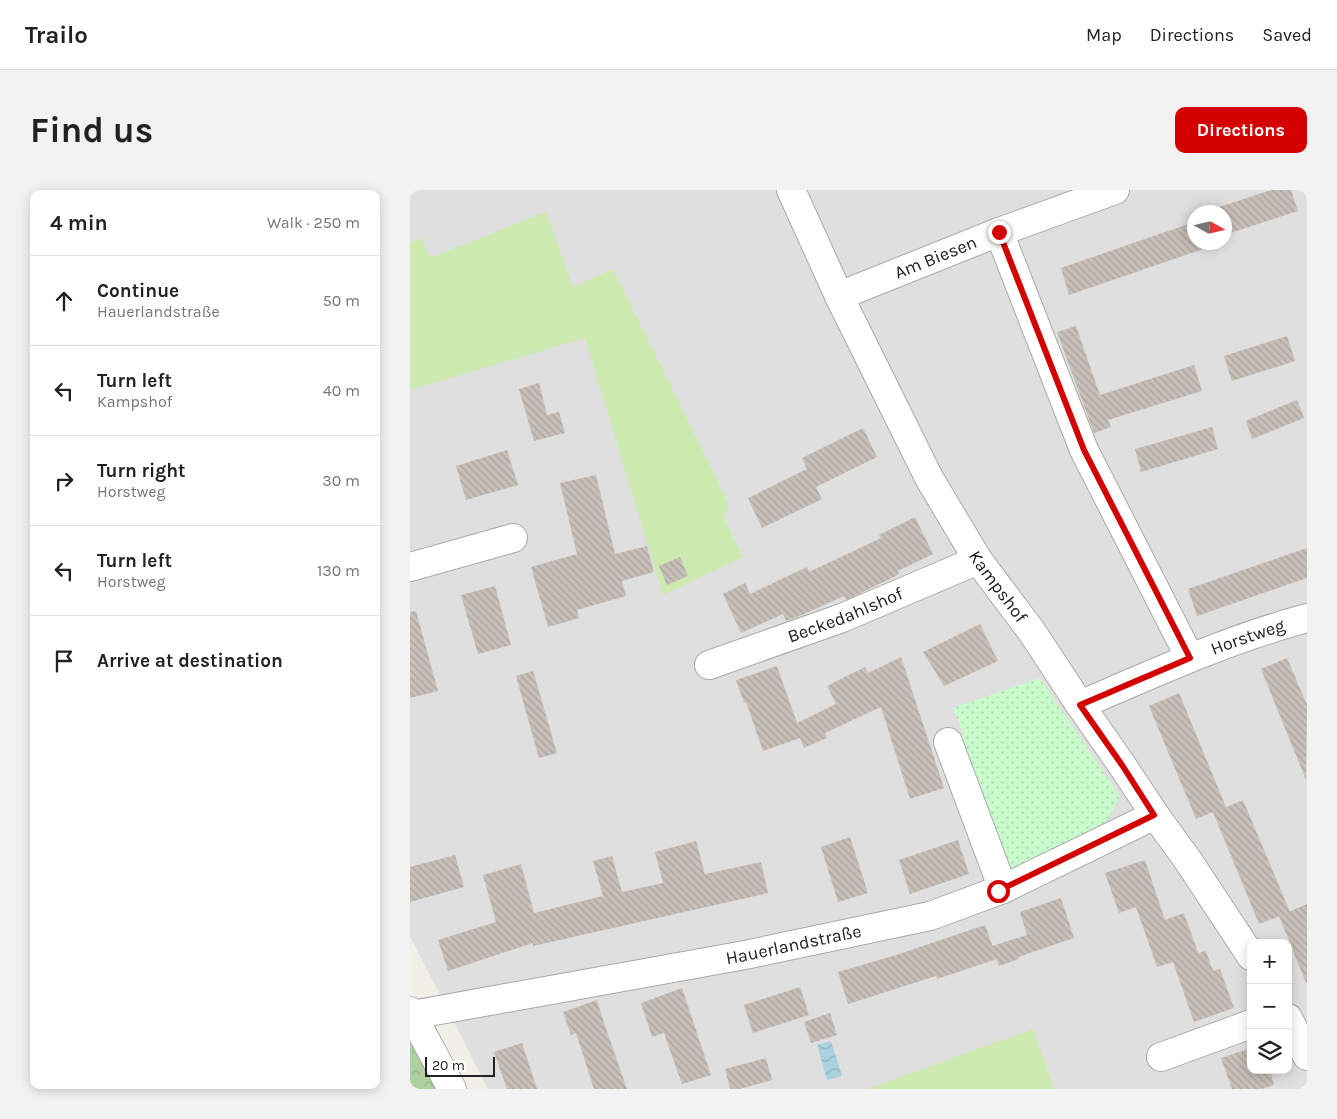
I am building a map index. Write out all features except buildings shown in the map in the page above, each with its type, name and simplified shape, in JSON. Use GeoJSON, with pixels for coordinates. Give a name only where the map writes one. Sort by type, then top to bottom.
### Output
{"type":"FeatureCollection","features":[{"type":"Feature","properties":{"kind":"street","name":"Kampshof"},"geometry":{"type":"LineString","coordinates":[[791,190],[839,296],[929,478],[978,560],[1032,632],[1154,815],[1188,859],[1247,950]]}},
{"type":"Feature","properties":{"kind":"street","name":"Am Biesen"},"geometry":{"type":"LineString","coordinates":[[839,296],[999,232],[1115,190]]}},
{"type":"Feature","properties":{"kind":"street","name":"Horstweg"},"geometry":{"type":"LineString","coordinates":[[999,232],[1084,450],[1190,658]]}},
{"type":"Feature","properties":{"kind":"street"},"geometry":{"type":"LineString","coordinates":[[410,567],[513,538]]}},
{"type":"Feature","properties":{"kind":"street","name":"Beckedahlshof"},"geometry":{"type":"LineString","coordinates":[[709,665],[842,618],[978,560]]}},
{"type":"Feature","properties":{"kind":"street","name":"Horstweg"},"geometry":{"type":"LineString","coordinates":[[1080,705],[1190,658],[1276,626],[1307,618]]}},
{"type":"Feature","properties":{"kind":"street"},"geometry":{"type":"LineString","coordinates":[[948,742],[1003,889]]}},
{"type":"Feature","properties":{"kind":"street","name":"Hauerlandstraße"},"geometry":{"type":"LineString","coordinates":[[411,1013],[746,955],[921,918],[1003,889],[1154,815]]}},
{"type":"Feature","properties":{"kind":"street"},"geometry":{"type":"LineString","coordinates":[[411,1013],[452,1089]]}},
{"type":"Feature","properties":{"kind":"street"},"geometry":{"type":"LineString","coordinates":[[1161,1057],[1247,1025]]}},
{"type":"Feature","properties":{"kind":"street"},"geometry":{"type":"LineString","coordinates":[[1292,1026],[1307,1056]]}},
{"type":"Feature","properties":{"kind":"shaded area"},"geometry":{"type":"Polygon","coordinates":[[[410,190],[1307,190],[1307,1089],[488,1089],[410,936],[410,190]]]}},
{"type":"Feature","properties":{"kind":"green space"},"geometry":{"type":"Polygon","coordinates":[[[546,212],[573,287],[613,269],[729,504],[724,518],[743,557],[663,595],[585,338],[410,390],[410,242],[422,238],[430,258],[546,212]]]}},
{"type":"Feature","properties":{"kind":"green space"},"geometry":{"type":"Polygon","coordinates":[[[1040,678],[1120,796],[1103,829],[1003,871],[954,740],[964,735],[953,708],[1040,678]]]}},
{"type":"Feature","properties":{"kind":"green space"},"geometry":{"type":"Polygon","coordinates":[[[410,1021],[448,1089],[410,1089],[410,1021]]]}},
{"type":"Feature","properties":{"kind":"green space"},"geometry":{"type":"Polygon","coordinates":[[[1033,1029],[1054,1089],[867,1089],[1033,1029]]]}},
{"type":"Feature","properties":{"kind":"water"},"geometry":{"type":"Polygon","coordinates":[[[831,1041],[842,1076],[827,1080],[817,1045],[831,1041]]]}},
{"type":"Feature","properties":{"kind":"route"},"geometry":{"type":"LineString","coordinates":[[998,891],[1154,815],[1080,705],[1190,658],[1084,450],[999,232]]}}]}
